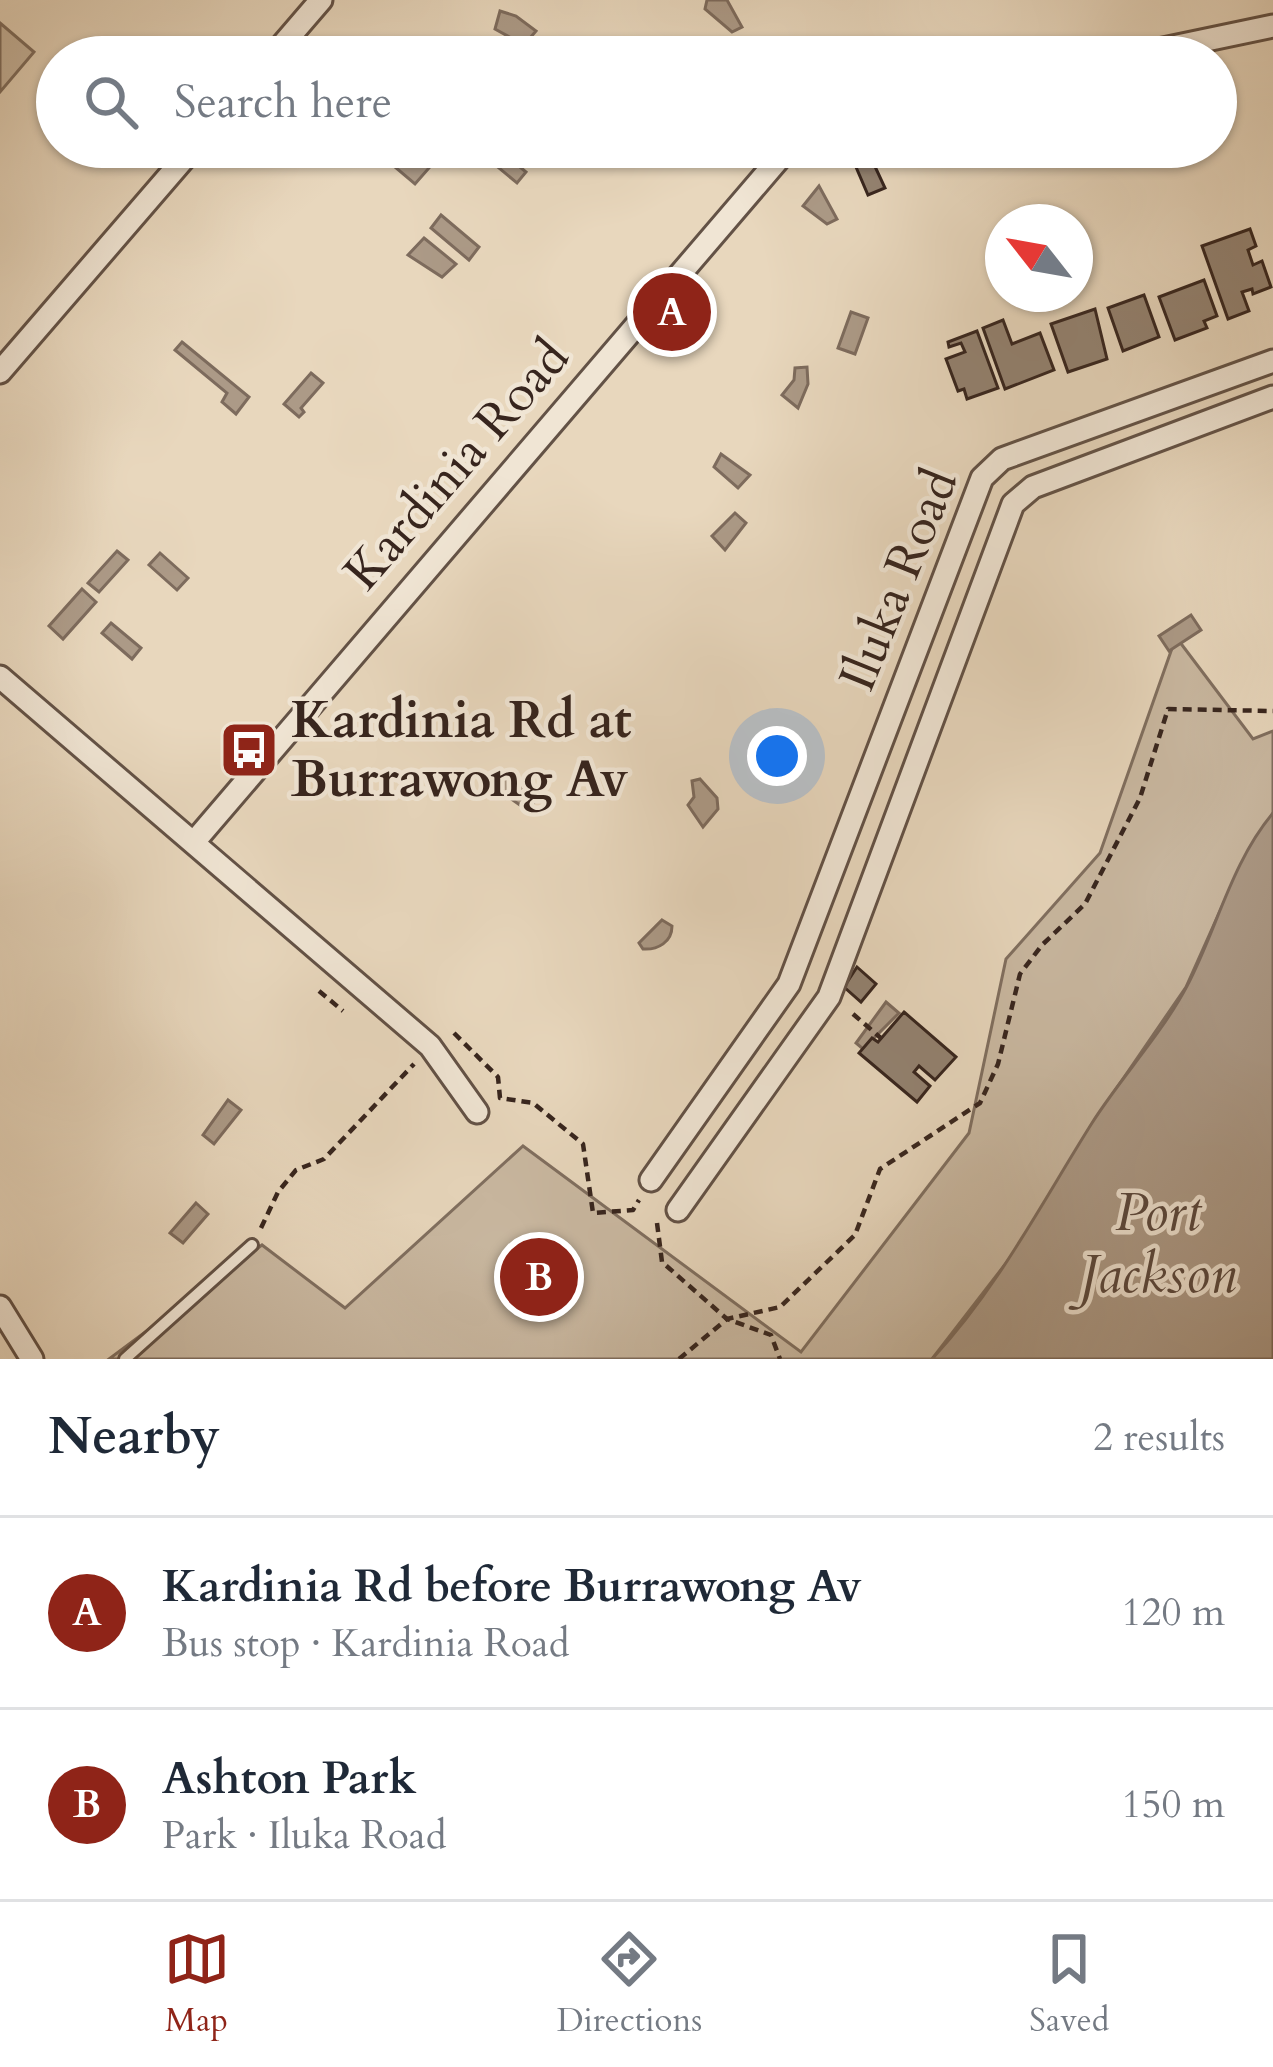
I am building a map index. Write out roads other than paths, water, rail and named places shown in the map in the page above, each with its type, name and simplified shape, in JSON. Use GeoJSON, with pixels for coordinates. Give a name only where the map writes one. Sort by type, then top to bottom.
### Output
{"type":"FeatureCollection","features":[{"type":"Feature","properties":{"kind":"street"},"geometry":{"type":"LineString","coordinates":[[290,36],[321,0]]}},
{"type":"Feature","properties":{"kind":"street"},"geometry":{"type":"LineString","coordinates":[[1225,36],[1273,26]]}},
{"type":"Feature","properties":{"kind":"street"},"geometry":{"type":"LineString","coordinates":[[0,372],[176,168]]}},
{"type":"Feature","properties":{"kind":"street","name":"Kardinia Road"},"geometry":{"type":"LineString","coordinates":[[194,842],[770,168]]}},
{"type":"Feature","properties":{"kind":"street","name":"Iluka Road"},"geometry":{"type":"LineString","coordinates":[[651,1180],[789,984],[982,478],[1002,459],[1273,361]]}},
{"type":"Feature","properties":{"kind":"street","name":"Iluka Road"},"geometry":{"type":"LineString","coordinates":[[678,1210],[829,997],[1013,504],[1034,487],[1273,398]]}},
{"type":"Feature","properties":{"kind":"street"},"geometry":{"type":"LineString","coordinates":[[0,677],[430,1046],[477,1112]]}},
{"type":"Feature","properties":{"kind":"street"},"geometry":{"type":"LineString","coordinates":[[0,1307],[32,1359]]}},
{"type":"Feature","properties":{"kind":"lane"},"geometry":{"type":"LineString","coordinates":[[125,1359],[252,1245]]}},
{"type":"Feature","properties":{"kind":"water"},"geometry":{"type":"Polygon","coordinates":[[[707,0],[727,0],[742,27],[732,32],[705,9],[707,0]]]}},
{"type":"Feature","properties":{"kind":"water"},"geometry":{"type":"Polygon","coordinates":[[[500,11],[536,31],[532,36],[508,36],[495,29],[500,11]]]}},
{"type":"Feature","properties":{"kind":"water"},"geometry":{"type":"Polygon","coordinates":[[[396,168],[429,168],[415,184],[396,168]]]}},
{"type":"Feature","properties":{"kind":"water"},"geometry":{"type":"Polygon","coordinates":[[[499,168],[521,168],[526,172],[517,183],[499,168]]]}},
{"type":"Feature","properties":{"kind":"water"},"geometry":{"type":"Polygon","coordinates":[[[819,186],[837,219],[827,224],[803,206],[819,186]]]}},
{"type":"Feature","properties":{"kind":"water"},"geometry":{"type":"Polygon","coordinates":[[[441,215],[479,247],[469,260],[431,228],[441,215]]]}},
{"type":"Feature","properties":{"kind":"water"},"geometry":{"type":"Polygon","coordinates":[[[424,238],[456,264],[442,277],[408,255],[424,238]]]}},
{"type":"Feature","properties":{"kind":"water"},"geometry":{"type":"Polygon","coordinates":[[[851,312],[868,318],[855,354],[838,348],[851,312]]]}},
{"type":"Feature","properties":{"kind":"water"},"geometry":{"type":"Polygon","coordinates":[[[182,342],[249,397],[236,414],[222,402],[227,393],[175,350],[182,342]]]}},
{"type":"Feature","properties":{"kind":"water"},"geometry":{"type":"Polygon","coordinates":[[[807,367],[808,384],[798,408],[782,395],[794,380],[795,368],[807,367]]]}},
{"type":"Feature","properties":{"kind":"water"},"geometry":{"type":"Polygon","coordinates":[[[311,373],[323,383],[299,417],[284,404],[311,373]]]}},
{"type":"Feature","properties":{"kind":"water"},"geometry":{"type":"Polygon","coordinates":[[[721,454],[750,475],[738,488],[714,467],[721,454]]]}},
{"type":"Feature","properties":{"kind":"water"},"geometry":{"type":"Polygon","coordinates":[[[735,513],[746,523],[725,550],[712,536],[735,513]]]}},
{"type":"Feature","properties":{"kind":"water"},"geometry":{"type":"Polygon","coordinates":[[[117,551],[128,560],[99,592],[88,583],[117,551]]]}},
{"type":"Feature","properties":{"kind":"water"},"geometry":{"type":"Polygon","coordinates":[[[160,553],[188,578],[177,590],[149,565],[160,553]]]}},
{"type":"Feature","properties":{"kind":"water"},"geometry":{"type":"Polygon","coordinates":[[[82,589],[96,602],[63,639],[49,626],[82,589]]]}},
{"type":"Feature","properties":{"kind":"water"},"geometry":{"type":"Polygon","coordinates":[[[1191,615],[1201,630],[1169,651],[1159,636],[1191,615]]]}},
{"type":"Feature","properties":{"kind":"water"},"geometry":{"type":"Polygon","coordinates":[[[111,623],[141,648],[132,659],[102,633],[111,623]]]}},
{"type":"Feature","properties":{"kind":"water"},"geometry":{"type":"Polygon","coordinates":[[[508,771],[539,797],[527,810],[494,787],[508,771]]]}},
{"type":"Feature","properties":{"kind":"water"},"geometry":{"type":"Polygon","coordinates":[[[700,779],[717,798],[718,809],[703,827],[688,805],[694,797],[692,781],[700,779]]]}},
{"type":"Feature","properties":{"kind":"water","name":"Port Jackson"},"geometry":{"type":"Polygon","coordinates":[[[1273,813],[1273,1359],[932,1359],[998,1274],[1092,1123],[1177,1004],[1246,853],[1273,813]]]}},
{"type":"Feature","properties":{"kind":"water"},"geometry":{"type":"Polygon","coordinates":[[[662,920],[672,926],[667,941],[643,949],[639,943],[662,920]]]}},
{"type":"Feature","properties":{"kind":"water"},"geometry":{"type":"Polygon","coordinates":[[[886,1002],[899,1013],[863,1049],[856,1043],[886,1002]]]}},
{"type":"Feature","properties":{"kind":"water"},"geometry":{"type":"Polygon","coordinates":[[[228,1100],[241,1110],[214,1144],[203,1135],[228,1100]]]}},
{"type":"Feature","properties":{"kind":"water"},"geometry":{"type":"Polygon","coordinates":[[[196,1203],[208,1214],[183,1243],[170,1233],[196,1203]]]}},
{"type":"Feature","properties":{"kind":"place","name":"Kardinia Rd before Burrawong Av"},"geometry":{"type":"Point","coordinates":[672,312]}},
{"type":"Feature","properties":{"kind":"place","name":"Kardinia Rd at Burrawong Av"},"geometry":{"type":"Point","coordinates":[249,750]}},
{"type":"Feature","properties":{"kind":"place","name":"Ashton Park"},"geometry":{"type":"Point","coordinates":[539,1277]}}]}
